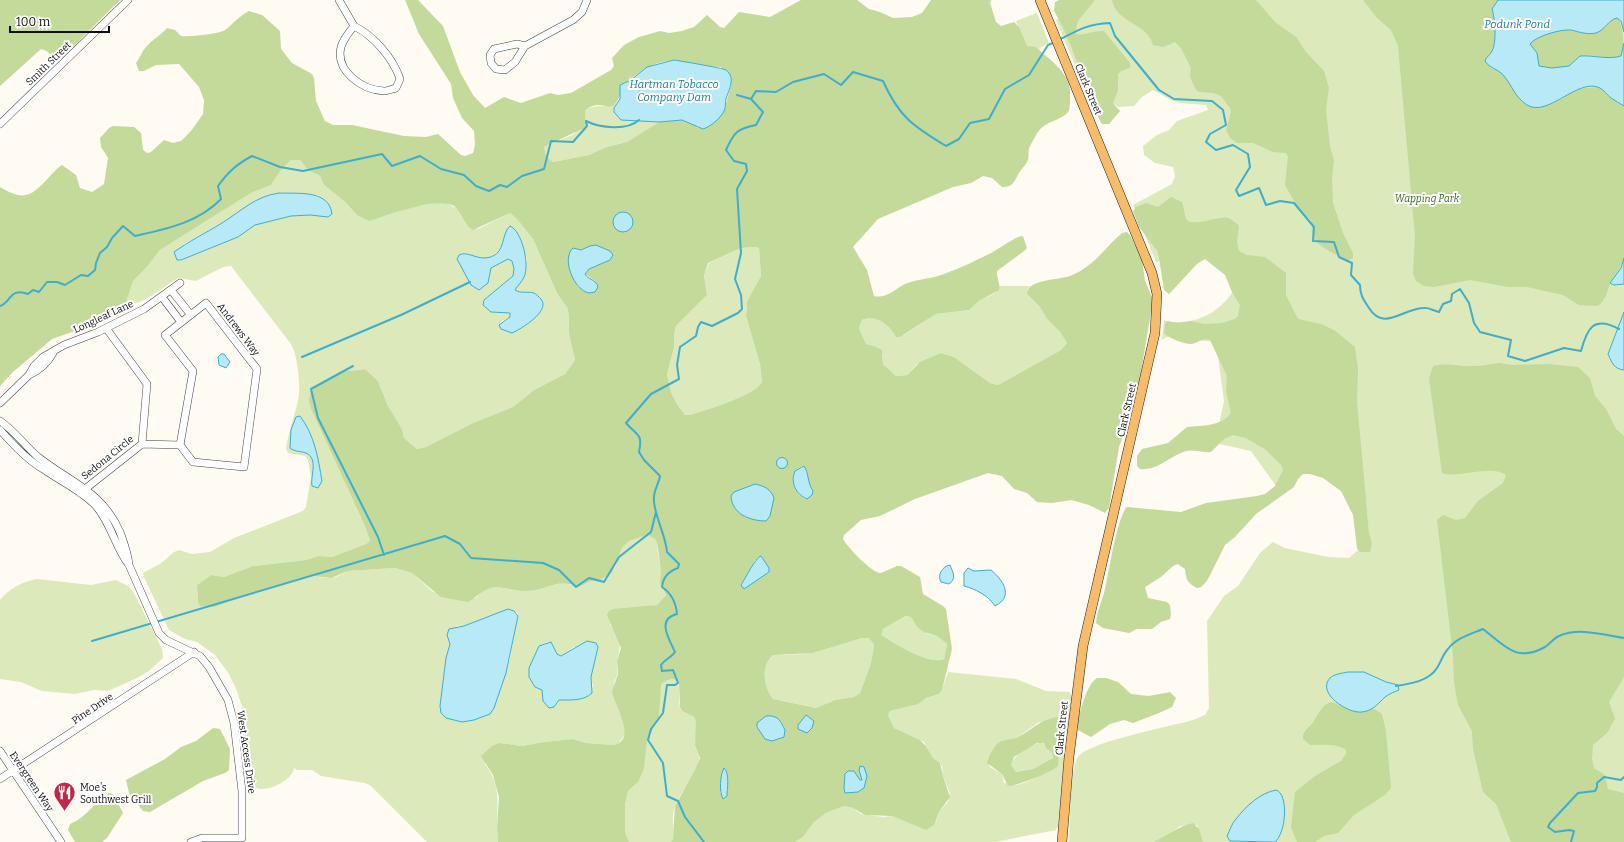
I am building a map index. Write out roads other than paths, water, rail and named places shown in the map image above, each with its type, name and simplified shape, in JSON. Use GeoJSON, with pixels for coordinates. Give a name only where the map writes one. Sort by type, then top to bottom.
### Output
{"type":"FeatureCollection","features":[{"type":"Feature","properties":{"kind":"main road","name":"Clark Street"},"geometry":{"type":"LineString","coordinates":[[1040,0],[1152,273],[1157,294],[1155,333],[1083,646],[1069,757],[1062,842]]}},
{"type":"Feature","properties":{"kind":"street","name":"Smith Street"},"geometry":{"type":"LineString","coordinates":[[0,124],[128,0]]}},
{"type":"Feature","properties":{"kind":"street"},"geometry":{"type":"LineString","coordinates":[[339,0],[354,26],[362,30],[381,48],[396,69],[400,79],[396,88],[384,90],[370,87],[357,82],[347,73],[341,59],[341,47],[354,26]]}},
{"type":"Feature","properties":{"kind":"street"},"geometry":{"type":"LineString","coordinates":[[525,46],[517,44],[494,49],[490,55],[491,63],[496,69],[505,70],[515,62],[525,46],[573,20],[582,12],[587,0]]}},
{"type":"Feature","properties":{"kind":"street","name":"Longleaf Lane"},"geometry":{"type":"LineString","coordinates":[[0,403],[29,375],[38,371],[48,362],[53,353],[64,345],[106,328],[162,297],[180,284]]}},
{"type":"Feature","properties":{"kind":"street"},"geometry":{"type":"LineString","coordinates":[[171,290],[191,315]]}},
{"type":"Feature","properties":{"kind":"street"},"geometry":{"type":"LineString","coordinates":[[162,297],[181,322]]}},
{"type":"Feature","properties":{"kind":"street","name":"Andrews Way"},"geometry":{"type":"LineString","coordinates":[[206,303],[257,369],[244,467],[192,462],[180,446],[192,371],[165,335],[191,315],[206,303]]}},
{"type":"Feature","properties":{"kind":"street","name":"Sedona Circle"},"geometry":{"type":"LineString","coordinates":[[83,490],[142,444],[146,384],[106,328]]}},
{"type":"Feature","properties":{"kind":"street","name":"West Access Drive"},"geometry":{"type":"LineString","coordinates":[[0,421],[39,457],[83,490],[103,516],[123,557],[129,565],[156,630],[166,640],[194,652],[204,660],[228,700],[232,714],[243,801],[242,838],[209,841]]}},
{"type":"Feature","properties":{"kind":"street","name":"West Access Drive"},"geometry":{"type":"LineString","coordinates":[[0,430],[35,464],[83,490]]}},
{"type":"Feature","properties":{"kind":"street"},"geometry":{"type":"LineString","coordinates":[[142,444],[180,446]]}},
{"type":"Feature","properties":{"kind":"street","name":"Pine Drive"},"geometry":{"type":"LineString","coordinates":[[0,779],[194,652]]}},
{"type":"Feature","properties":{"kind":"street","name":"Evergreen Way"},"geometry":{"type":"LineString","coordinates":[[0,751],[61,842]]}},
{"type":"Feature","properties":{"kind":"street"},"geometry":{"type":"LineString","coordinates":[[191,842],[202,838],[209,841]]}},
{"type":"Feature","properties":{"kind":"water","name":"Podunk Pond"},"geometry":{"type":"Polygon","coordinates":[[[1498,0],[1624,0],[1624,32],[1621,21],[1617,18],[1611,21],[1599,32],[1593,34],[1567,30],[1543,36],[1530,44],[1537,53],[1539,66],[1552,68],[1569,66],[1580,56],[1611,58],[1621,56],[1624,43],[1624,106],[1611,98],[1600,88],[1591,86],[1582,88],[1544,106],[1535,108],[1523,102],[1516,95],[1502,74],[1489,66],[1485,61],[1494,47],[1495,30],[1492,9],[1498,0]]]}},
{"type":"Feature","properties":{"kind":"water","name":"Hartman Tobacco Company Dam"},"geometry":{"type":"Polygon","coordinates":[[[674,60],[723,69],[729,73],[731,76],[731,84],[723,114],[712,124],[703,129],[682,120],[659,122],[621,120],[614,112],[614,108],[620,99],[620,85],[631,80],[647,67],[674,60]]]}},
{"type":"Feature","properties":{"kind":"water"},"geometry":{"type":"Polygon","coordinates":[[[279,193],[303,193],[319,197],[325,200],[330,206],[332,214],[328,217],[310,215],[291,216],[255,225],[238,237],[181,260],[177,260],[174,252],[180,248],[263,197],[279,193]]]}},
{"type":"Feature","properties":{"kind":"water"},"geometry":{"type":"Polygon","coordinates":[[[623,212],[630,215],[633,222],[630,229],[623,232],[616,229],[613,222],[616,215],[623,212]]]}},
{"type":"Feature","properties":{"kind":"water"},"geometry":{"type":"Polygon","coordinates":[[[510,226],[518,234],[521,241],[524,249],[526,265],[524,277],[515,290],[534,293],[541,299],[543,304],[539,314],[534,319],[512,333],[501,329],[499,325],[510,317],[510,313],[491,312],[483,305],[484,300],[513,276],[514,269],[512,261],[508,259],[491,268],[488,283],[479,290],[471,285],[457,259],[459,255],[462,254],[484,258],[491,257],[496,254],[500,250],[507,230],[510,226]]]}},
{"type":"Feature","properties":{"kind":"water"},"geometry":{"type":"Polygon","coordinates":[[[596,245],[610,251],[613,255],[610,260],[589,269],[585,274],[596,282],[598,287],[595,292],[589,293],[578,286],[574,280],[571,274],[568,259],[573,248],[581,250],[596,245]]]}},
{"type":"Feature","properties":{"kind":"water"},"geometry":{"type":"Polygon","coordinates":[[[1624,258],[1624,284],[1614,285],[1610,283],[1621,268],[1624,258]]]}},
{"type":"Feature","properties":{"kind":"water"},"geometry":{"type":"Polygon","coordinates":[[[1624,312],[1624,370],[1616,367],[1612,363],[1608,354],[1624,312]]]}},
{"type":"Feature","properties":{"kind":"water"},"geometry":{"type":"Polygon","coordinates":[[[221,354],[224,354],[230,362],[226,368],[219,365],[218,357],[221,354]]]}},
{"type":"Feature","properties":{"kind":"water"},"geometry":{"type":"Polygon","coordinates":[[[300,416],[309,431],[317,456],[322,481],[318,488],[312,486],[313,463],[310,456],[306,453],[290,448],[291,430],[296,417],[300,416]]]}},
{"type":"Feature","properties":{"kind":"water"},"geometry":{"type":"Polygon","coordinates":[[[782,457],[786,459],[788,463],[786,467],[782,469],[778,467],[776,463],[778,459],[782,457]]]}},
{"type":"Feature","properties":{"kind":"water"},"geometry":{"type":"Polygon","coordinates":[[[804,466],[813,491],[812,495],[807,499],[797,491],[793,480],[795,471],[804,466]]]}},
{"type":"Feature","properties":{"kind":"water"},"geometry":{"type":"Polygon","coordinates":[[[755,484],[767,488],[774,498],[770,516],[766,521],[748,518],[738,512],[732,502],[731,496],[734,492],[755,484]]]}},
{"type":"Feature","properties":{"kind":"water"},"geometry":{"type":"Polygon","coordinates":[[[761,556],[769,568],[769,572],[744,589],[741,585],[754,564],[761,556]]]}},
{"type":"Feature","properties":{"kind":"water"},"geometry":{"type":"Polygon","coordinates":[[[950,565],[954,575],[953,580],[949,584],[941,582],[941,572],[945,567],[950,565]]]}},
{"type":"Feature","properties":{"kind":"water"},"geometry":{"type":"Polygon","coordinates":[[[968,568],[974,571],[991,570],[999,578],[1005,588],[1004,597],[1001,602],[995,606],[981,593],[964,586],[964,573],[968,568]]]}},
{"type":"Feature","properties":{"kind":"water"},"geometry":{"type":"Polygon","coordinates":[[[508,609],[514,611],[518,616],[506,673],[494,708],[490,714],[474,720],[462,722],[446,718],[441,713],[440,706],[446,658],[450,644],[447,635],[449,629],[464,626],[508,609]]]}},
{"type":"Feature","properties":{"kind":"water"},"geometry":{"type":"Polygon","coordinates":[[[587,641],[596,643],[598,647],[591,677],[592,693],[581,699],[559,700],[554,707],[549,708],[543,701],[542,690],[535,687],[529,677],[529,668],[539,646],[551,642],[557,654],[561,656],[587,641]]]}},
{"type":"Feature","properties":{"kind":"water"},"geometry":{"type":"Polygon","coordinates":[[[1348,672],[1364,672],[1386,682],[1398,685],[1399,690],[1387,696],[1375,707],[1369,710],[1356,712],[1349,710],[1330,696],[1327,690],[1327,684],[1330,678],[1348,672]]]}},
{"type":"Feature","properties":{"kind":"water"},"geometry":{"type":"Polygon","coordinates":[[[806,715],[814,721],[812,728],[807,733],[798,729],[798,725],[806,715]]]}},
{"type":"Feature","properties":{"kind":"water"},"geometry":{"type":"Polygon","coordinates":[[[766,716],[776,717],[780,721],[785,730],[784,737],[772,741],[765,739],[757,727],[757,723],[766,716]]]}},
{"type":"Feature","properties":{"kind":"water"},"geometry":{"type":"Polygon","coordinates":[[[860,766],[864,767],[867,776],[864,788],[858,792],[845,793],[845,774],[848,771],[854,771],[860,780],[862,780],[859,770],[860,766]]]}},
{"type":"Feature","properties":{"kind":"water"},"geometry":{"type":"Polygon","coordinates":[[[724,768],[728,777],[728,785],[727,796],[723,799],[720,784],[724,768]]]}},
{"type":"Feature","properties":{"kind":"water"},"geometry":{"type":"Polygon","coordinates":[[[1276,790],[1280,793],[1283,799],[1284,823],[1282,831],[1275,842],[1230,841],[1227,836],[1233,822],[1240,814],[1259,797],[1276,790]]]}},
{"type":"Feature","properties":{"kind":"waterway"},"geometry":{"type":"LineString","coordinates":[[1059,40],[1077,30],[1089,26],[1110,23],[1115,36],[1159,90],[1174,99],[1212,101],[1223,110],[1226,125],[1210,134],[1206,142],[1216,150],[1233,145],[1248,154],[1250,167],[1236,190],[1239,196],[1259,188],[1266,205],[1280,201],[1294,203],[1314,227],[1313,241],[1334,242],[1339,257],[1352,263],[1351,275],[1360,285],[1361,294],[1375,315],[1387,319],[1409,311],[1424,308],[1439,312],[1443,304],[1451,301],[1452,294],[1460,289],[1469,303],[1474,323],[1480,332],[1511,340],[1508,356],[1525,361],[1564,348],[1581,351],[1586,336],[1592,326],[1597,324],[1603,323],[1619,329]]}},
{"type":"Feature","properties":{"kind":"waterway"},"geometry":{"type":"LineString","coordinates":[[704,842],[685,817],[678,801],[667,796],[663,763],[648,740],[651,729],[663,713],[667,685],[675,685],[678,683],[673,670],[662,671],[661,665],[675,652],[667,636],[666,625],[667,620],[677,614],[674,602],[668,592],[662,587],[667,575],[678,568],[679,564],[667,552],[655,509],[654,494],[660,476],[644,460],[639,452],[640,438],[626,423],[651,394],[679,379],[677,365],[680,347],[696,336],[701,322],[712,326],[738,313],[742,309],[741,295],[735,279],[741,253],[737,189],[747,171],[746,164],[734,161],[726,150],[734,135],[744,128],[756,125],[763,112],[751,99],[756,91],[776,92],[793,82],[824,74],[841,85],[853,72],[883,81],[895,104],[908,120],[946,146],[959,139],[970,123],[989,119],[1005,89],[1029,75],[1048,45],[1055,42]]}},
{"type":"Feature","properties":{"kind":"waterway"},"geometry":{"type":"LineString","coordinates":[[737,95],[751,99]]}},
{"type":"Feature","properties":{"kind":"waterway"},"geometry":{"type":"LineString","coordinates":[[0,306],[17,292],[28,294],[33,290],[39,292],[47,282],[57,282],[65,285],[81,275],[88,276],[95,270],[100,253],[107,247],[112,238],[123,226],[135,236],[170,228],[202,214],[221,199],[218,186],[225,177],[237,165],[252,156],[280,167],[303,171],[382,154],[392,166],[420,156],[441,169],[464,175],[476,186],[489,191],[500,185],[507,187],[522,176],[544,169],[551,141],[573,142],[587,126],[586,121],[606,127],[621,127],[628,126],[639,120]]}},
{"type":"Feature","properties":{"kind":"waterway"},"geometry":{"type":"LineString","coordinates":[[302,357],[401,315],[470,282]]}},
{"type":"Feature","properties":{"kind":"waterway"},"geometry":{"type":"LineString","coordinates":[[353,366],[311,389],[318,418],[378,537],[384,555]]}},
{"type":"Feature","properties":{"kind":"waterway"},"geometry":{"type":"LineString","coordinates":[[92,641],[445,536],[460,544],[471,558],[543,563],[559,570],[576,587],[589,578],[604,582],[619,557],[651,532],[656,512]]}},
{"type":"Feature","properties":{"kind":"waterway"},"geometry":{"type":"LineString","coordinates":[[1396,686],[1413,683],[1429,676],[1437,668],[1451,645],[1464,637],[1483,629],[1505,646],[1518,653],[1535,652],[1545,647],[1555,638],[1567,633],[1592,632],[1624,638]]}},
{"type":"Feature","properties":{"kind":"waterway"},"geometry":{"type":"LineString","coordinates":[[1571,842],[1574,831],[1569,830],[1555,832],[1548,827],[1550,823],[1578,793],[1595,791],[1597,783],[1604,777],[1621,780],[1624,777]]}},
{"type":"Feature","properties":{"kind":"place","name":"Moe's Southwest Grill"},"geometry":{"type":"Point","coordinates":[64,812]}},
{"type":"Feature","properties":{"kind":"park label","name":"Wapping Park"},"geometry":{"type":"Point","coordinates":[1427,198]}}]}
